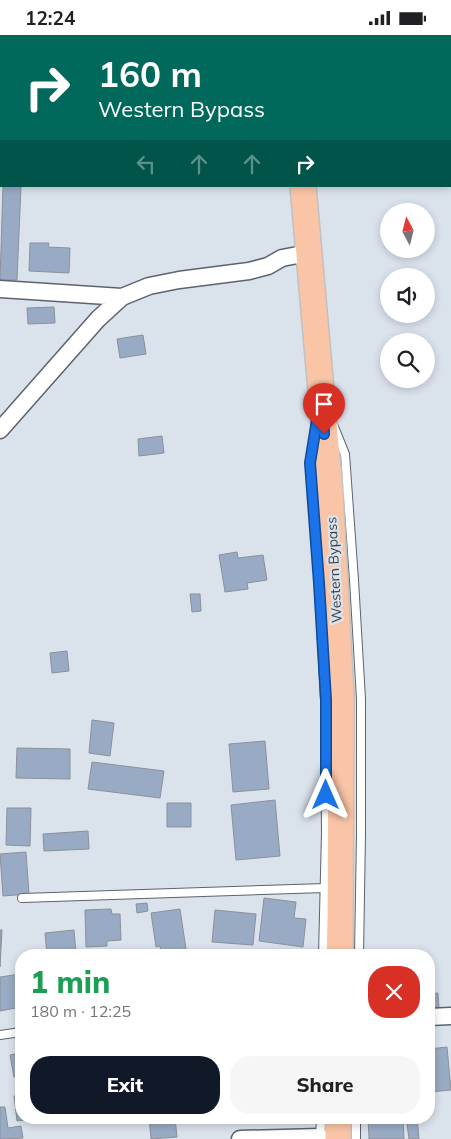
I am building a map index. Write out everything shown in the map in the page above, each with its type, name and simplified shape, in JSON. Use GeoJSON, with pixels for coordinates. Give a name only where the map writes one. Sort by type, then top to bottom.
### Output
{"type":"FeatureCollection","features":[{"type":"Feature","properties":{"kind":"main road","name":"Western Bypass"},"geometry":{"type":"LineString","coordinates":[[303,187],[330,492],[340,696],[340,949]]}},
{"type":"Feature","properties":{"kind":"main road"},"geometry":{"type":"LineString","coordinates":[[326,1138],[334,1124]]}},
{"type":"Feature","properties":{"kind":"street"},"geometry":{"type":"LineString","coordinates":[[0,430],[98,319],[122,297],[149,286],[249,271],[268,267],[282,258],[308,253]]}},
{"type":"Feature","properties":{"kind":"street"},"geometry":{"type":"LineString","coordinates":[[0,289],[122,297]]}},
{"type":"Feature","properties":{"kind":"street"},"geometry":{"type":"LineString","coordinates":[[435,1017],[451,1016]]}},
{"type":"Feature","properties":{"kind":"street"},"geometry":{"type":"LineString","coordinates":[[240,1139],[326,1138]]}},
{"type":"Feature","properties":{"kind":"lane"},"geometry":{"type":"LineString","coordinates":[[321,395],[310,463],[326,700],[323,949]]}},
{"type":"Feature","properties":{"kind":"lane"},"geometry":{"type":"LineString","coordinates":[[321,395],[345,454],[354,580],[361,709],[359,949]]}},
{"type":"Feature","properties":{"kind":"lane"},"geometry":{"type":"LineString","coordinates":[[22,898],[325,888]]}},
{"type":"Feature","properties":{"kind":"lane"},"geometry":{"type":"LineString","coordinates":[[0,1035],[15,1033]]}},
{"type":"Feature","properties":{"kind":"lane"},"geometry":{"type":"LineString","coordinates":[[323,1124],[326,1138]]}},
{"type":"Feature","properties":{"kind":"lane"},"geometry":{"type":"LineString","coordinates":[[356,1124],[356,1139]]}},
{"type":"Feature","properties":{"kind":"building"},"geometry":{"type":"Polygon","coordinates":[[[3,187],[21,187],[17,280],[0,280],[3,187]]]}},
{"type":"Feature","properties":{"kind":"building"},"geometry":{"type":"Polygon","coordinates":[[[30,243],[49,243],[48,247],[70,248],[69,273],[29,271],[30,243]]]}},
{"type":"Feature","properties":{"kind":"building"},"geometry":{"type":"Polygon","coordinates":[[[54,307],[55,323],[28,324],[27,308],[54,307]]]}},
{"type":"Feature","properties":{"kind":"building"},"geometry":{"type":"Polygon","coordinates":[[[143,335],[146,354],[120,358],[117,339],[143,335]]]}},
{"type":"Feature","properties":{"kind":"building"},"geometry":{"type":"Polygon","coordinates":[[[162,436],[164,453],[139,456],[138,439],[162,436]]]}},
{"type":"Feature","properties":{"kind":"building"},"geometry":{"type":"Polygon","coordinates":[[[237,552],[238,558],[263,555],[267,580],[247,583],[248,589],[225,592],[219,555],[237,552]]]}},
{"type":"Feature","properties":{"kind":"building"},"geometry":{"type":"Polygon","coordinates":[[[190,594],[200,594],[201,611],[192,612],[190,594]]]}},
{"type":"Feature","properties":{"kind":"building"},"geometry":{"type":"Polygon","coordinates":[[[67,651],[69,671],[52,673],[50,653],[67,651]]]}},
{"type":"Feature","properties":{"kind":"building"},"geometry":{"type":"Polygon","coordinates":[[[92,720],[114,723],[110,756],[89,753],[92,720]]]}},
{"type":"Feature","properties":{"kind":"building"},"geometry":{"type":"Polygon","coordinates":[[[265,741],[269,789],[233,792],[229,744],[265,741]]]}},
{"type":"Feature","properties":{"kind":"building"},"geometry":{"type":"Polygon","coordinates":[[[17,748],[70,749],[70,779],[16,778],[17,748]]]}},
{"type":"Feature","properties":{"kind":"building"},"geometry":{"type":"Polygon","coordinates":[[[92,762],[164,771],[160,798],[88,789],[92,762]]]}},
{"type":"Feature","properties":{"kind":"building"},"geometry":{"type":"Polygon","coordinates":[[[275,800],[280,856],[236,860],[231,805],[275,800]]]}},
{"type":"Feature","properties":{"kind":"building"},"geometry":{"type":"Polygon","coordinates":[[[167,803],[191,803],[191,827],[167,827],[167,803]]]}},
{"type":"Feature","properties":{"kind":"building"},"geometry":{"type":"Polygon","coordinates":[[[7,808],[31,808],[30,846],[6,845],[7,808]]]}},
{"type":"Feature","properties":{"kind":"building"},"geometry":{"type":"Polygon","coordinates":[[[88,831],[89,849],[44,851],[43,834],[88,831]]]}},
{"type":"Feature","properties":{"kind":"building"},"geometry":{"type":"Polygon","coordinates":[[[26,852],[29,894],[3,896],[0,854],[26,852]]]}},
{"type":"Feature","properties":{"kind":"building"},"geometry":{"type":"Polygon","coordinates":[[[264,898],[296,902],[294,918],[306,919],[303,947],[259,941],[264,898]]]}},
{"type":"Feature","properties":{"kind":"building"},"geometry":{"type":"Polygon","coordinates":[[[147,903],[148,911],[137,913],[136,904],[147,903]]]}},
{"type":"Feature","properties":{"kind":"building"},"geometry":{"type":"Polygon","coordinates":[[[111,909],[112,914],[120,914],[121,940],[107,941],[107,946],[86,947],[85,910],[111,909]]]}},
{"type":"Feature","properties":{"kind":"building"},"geometry":{"type":"Polygon","coordinates":[[[180,909],[186,949],[160,949],[160,946],[156,947],[151,913],[180,909]]]}},
{"type":"Feature","properties":{"kind":"building"},"geometry":{"type":"Polygon","coordinates":[[[215,910],[256,914],[253,945],[212,942],[215,910]]]}},
{"type":"Feature","properties":{"kind":"building"},"geometry":{"type":"Polygon","coordinates":[[[0,930],[2,930],[0,967],[0,930]]]}},
{"type":"Feature","properties":{"kind":"building"},"geometry":{"type":"Polygon","coordinates":[[[74,930],[76,949],[46,949],[45,933],[74,930]]]}},
{"type":"Feature","properties":{"kind":"building"},"geometry":{"type":"Polygon","coordinates":[[[15,975],[15,1008],[0,1011],[0,977],[15,975]]]}},
{"type":"Feature","properties":{"kind":"building"},"geometry":{"type":"Polygon","coordinates":[[[435,993],[438,993],[439,1008],[435,1008],[435,993]]]}},
{"type":"Feature","properties":{"kind":"building"},"geometry":{"type":"Polygon","coordinates":[[[447,1047],[451,1090],[435,1091],[435,1048],[447,1047]]]}},
{"type":"Feature","properties":{"kind":"building"},"geometry":{"type":"Polygon","coordinates":[[[15,1054],[15,1077],[14,1077],[10,1055],[15,1054]]]}},
{"type":"Feature","properties":{"kind":"building"},"geometry":{"type":"Polygon","coordinates":[[[0,1107],[5,1107],[8,1128],[21,1126],[23,1138],[0,1139],[0,1107]]]}},
{"type":"Feature","properties":{"kind":"building"},"geometry":{"type":"Polygon","coordinates":[[[150,1124],[176,1124],[177,1137],[151,1139],[150,1124]]]}},
{"type":"Feature","properties":{"kind":"building"},"geometry":{"type":"Polygon","coordinates":[[[368,1124],[403,1124],[404,1139],[369,1139],[368,1124]]]}},
{"type":"Feature","properties":{"kind":"building"},"geometry":{"type":"Polygon","coordinates":[[[407,1124],[418,1124],[419,1139],[409,1139],[407,1124]]]}},
{"type":"Feature","properties":{"kind":"route"},"geometry":{"type":"LineString","coordinates":[[324,434],[321,395],[310,463],[326,700],[326,795]]}}]}
